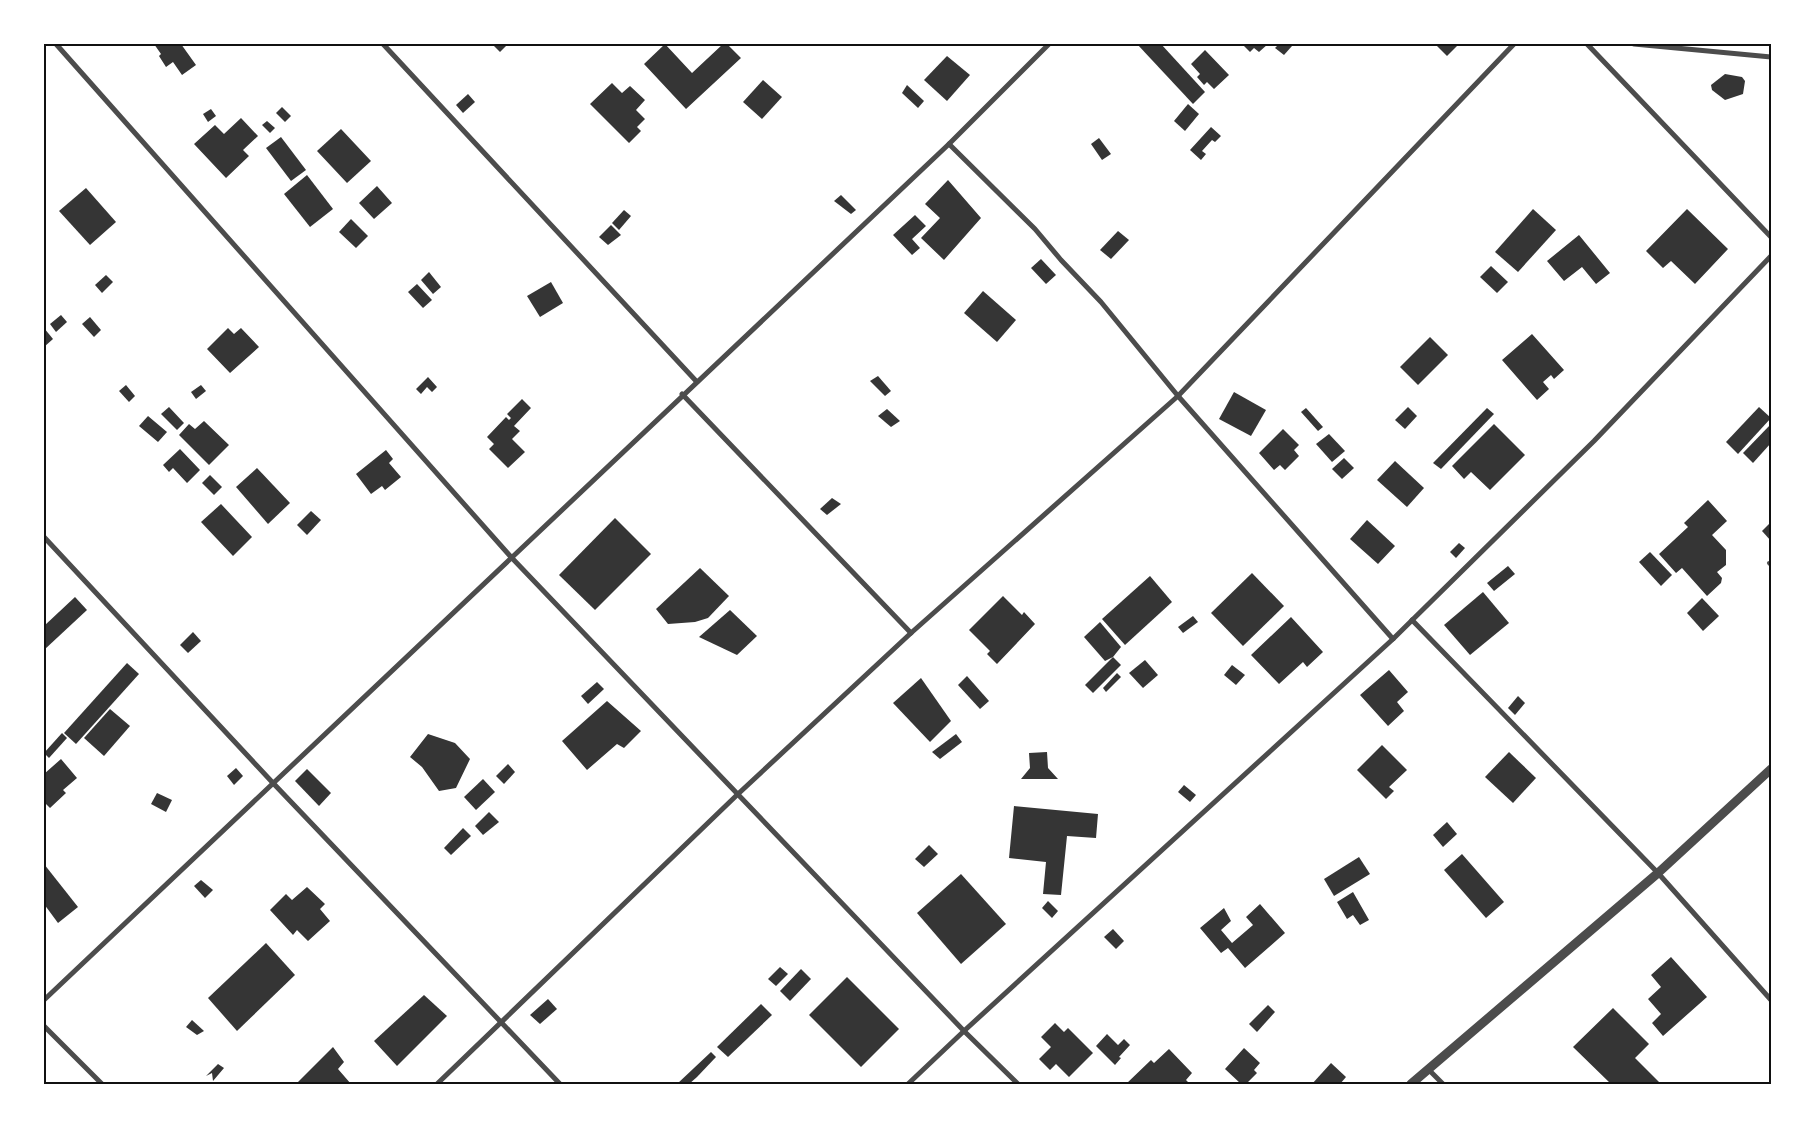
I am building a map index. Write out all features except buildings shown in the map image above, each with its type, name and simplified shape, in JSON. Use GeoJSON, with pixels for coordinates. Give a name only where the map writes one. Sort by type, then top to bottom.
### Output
{"type":"FeatureCollection","features":[{"type":"Feature","properties":{"kind":"street"},"geometry":{"type":"LineString","coordinates":[[56,44],[511,557],[964,1031],[1018,1084]]}},
{"type":"Feature","properties":{"kind":"street"},"geometry":{"type":"LineString","coordinates":[[383,44],[697,382]]}},
{"type":"Feature","properties":{"kind":"street"},"geometry":{"type":"LineString","coordinates":[[44,1000],[682,394],[949,144],[1048,44]]}},
{"type":"Feature","properties":{"kind":"street"},"geometry":{"type":"LineString","coordinates":[[437,1084],[738,794],[912,633],[1178,396],[1514,44]]}},
{"type":"Feature","properties":{"kind":"street"},"geometry":{"type":"LineString","coordinates":[[1587,44],[1771,237]]}},
{"type":"Feature","properties":{"kind":"street"},"geometry":{"type":"LineString","coordinates":[[1634,44],[1771,57]]}},
{"type":"Feature","properties":{"kind":"street"},"geometry":{"type":"LineString","coordinates":[[949,144],[1035,229],[1101,302],[1178,396],[1393,639]]}},
{"type":"Feature","properties":{"kind":"street"},"geometry":{"type":"LineString","coordinates":[[908,1084],[1393,639],[1594,441],[1771,256]]}},
{"type":"Feature","properties":{"kind":"street"},"geometry":{"type":"LineString","coordinates":[[682,394],[912,633]]}},
{"type":"Feature","properties":{"kind":"street"},"geometry":{"type":"LineString","coordinates":[[44,537],[273,783],[560,1084]]}},
{"type":"Feature","properties":{"kind":"street"},"geometry":{"type":"LineString","coordinates":[[1412,620],[1658,873],[1771,1000]]}},
{"type":"Feature","properties":{"kind":"street"},"geometry":{"type":"LineString","coordinates":[[1411,1084],[1658,873],[1771,769]]}},
{"type":"Feature","properties":{"kind":"street"},"geometry":{"type":"LineString","coordinates":[[44,1026],[102,1084]]}},
{"type":"Feature","properties":{"kind":"street"},"geometry":{"type":"LineString","coordinates":[[1428,1069],[1443,1084]]}}]}
